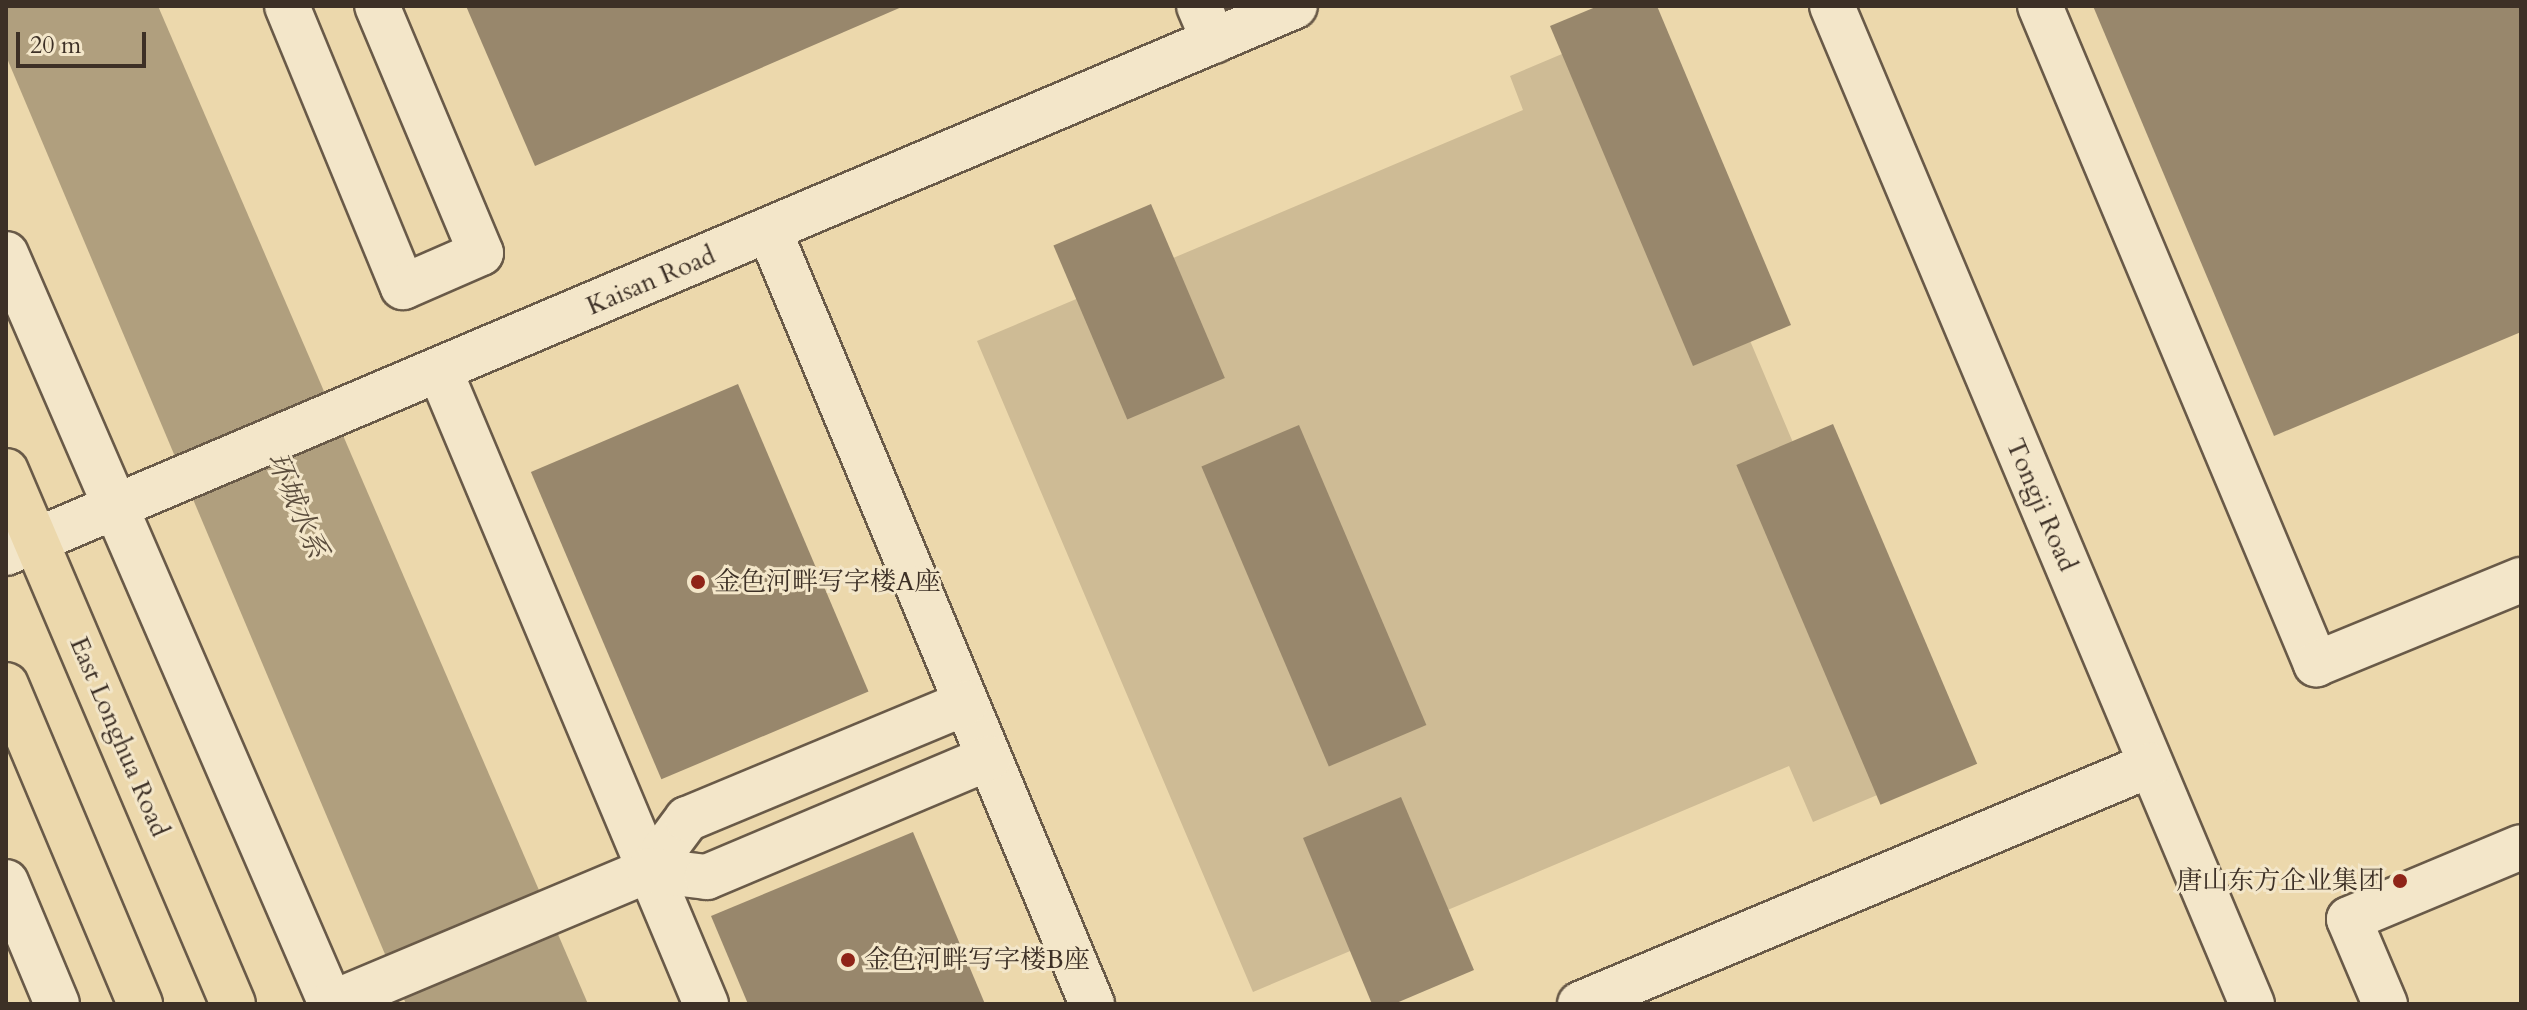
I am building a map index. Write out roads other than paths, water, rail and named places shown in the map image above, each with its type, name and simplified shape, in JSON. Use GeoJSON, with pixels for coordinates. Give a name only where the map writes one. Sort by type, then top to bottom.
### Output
{"type":"FeatureCollection","features":[{"type":"Feature","properties":{"kind":"main road","name":"East Longhua Road"},"geometry":{"type":"LineString","coordinates":[[6,471],[21,547],[233,1004]]}},
{"type":"Feature","properties":{"kind":"main road"},"geometry":{"type":"LineString","coordinates":[[6,685],[140,1004]]}},
{"type":"Feature","properties":{"kind":"street"},"geometry":{"type":"LineString","coordinates":[[287,6],[403,287],[481,253],[377,6]]}},
{"type":"Feature","properties":{"kind":"street","name":"Kaisan Road"},"geometry":{"type":"LineString","coordinates":[[21,547],[769,230],[1206,23],[1295,6]]}},
{"type":"Feature","properties":{"kind":"street","name":"Tongji Road"},"geometry":{"type":"LineString","coordinates":[[1832,6],[2252,1004]]}},
{"type":"Feature","properties":{"kind":"street"},"geometry":{"type":"LineString","coordinates":[[2040,6],[2316,664],[2521,580]]}},
{"type":"Feature","properties":{"kind":"street"},"geometry":{"type":"LineString","coordinates":[[769,230],[1092,1004]]}},
{"type":"Feature","properties":{"kind":"street"},"geometry":{"type":"LineString","coordinates":[[6,254],[119,505],[331,1004],[649,870],[707,877],[989,758]]}},
{"type":"Feature","properties":{"kind":"street"},"geometry":{"type":"LineString","coordinates":[[440,371],[706,1004]]}},
{"type":"Feature","properties":{"kind":"street"},"geometry":{"type":"LineString","coordinates":[[649,870],[687,819],[966,703]]}},
{"type":"Feature","properties":{"kind":"street"},"geometry":{"type":"LineString","coordinates":[[1580,1004],[2150,765]]}},
{"type":"Feature","properties":{"kind":"street"},"geometry":{"type":"LineString","coordinates":[[2385,1004],[2349,919],[2521,847]]}},
{"type":"Feature","properties":{"kind":"street"},"geometry":{"type":"LineString","coordinates":[[6,882],[57,1004]]}},
{"type":"Feature","properties":{"kind":"water","name":"环城水系"},"geometry":{"type":"Polygon","coordinates":[[[6,6],[158,6],[588,1004],[406,1004],[6,56],[6,6]]]}},
{"type":"Feature","properties":{"kind":"place","name":"金色河畔写字楼A座"},"geometry":{"type":"Point","coordinates":[698,582]}},
{"type":"Feature","properties":{"kind":"place","name":"唐山东方企业集团"},"geometry":{"type":"Point","coordinates":[2400,881]}},
{"type":"Feature","properties":{"kind":"place","name":"金色河畔写字楼B座"},"geometry":{"type":"Point","coordinates":[848,960]}}]}
